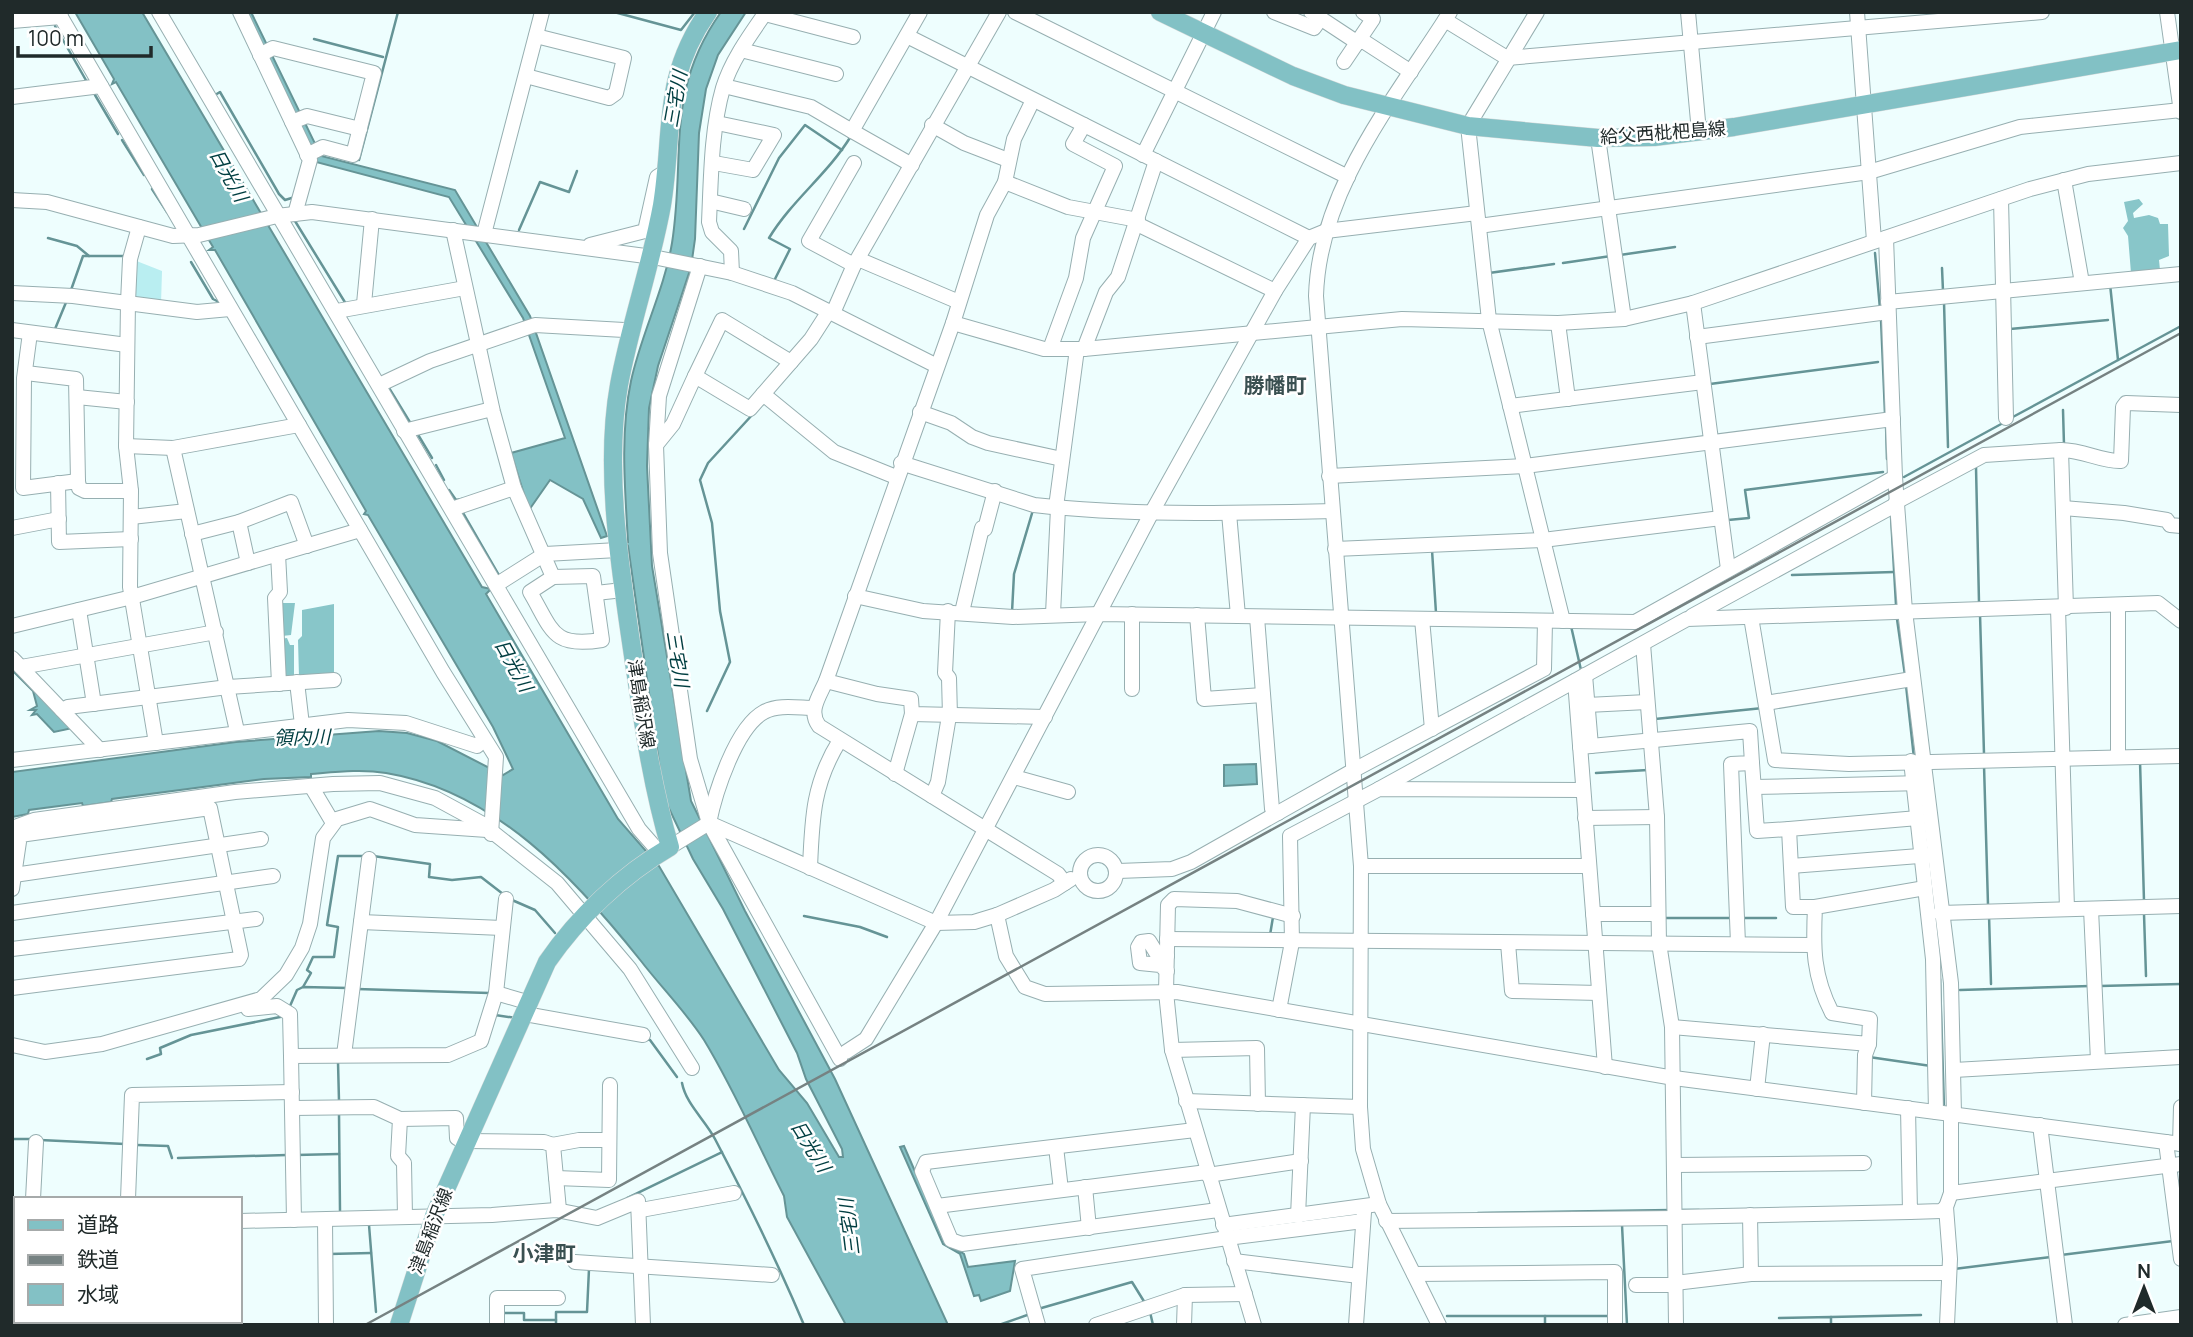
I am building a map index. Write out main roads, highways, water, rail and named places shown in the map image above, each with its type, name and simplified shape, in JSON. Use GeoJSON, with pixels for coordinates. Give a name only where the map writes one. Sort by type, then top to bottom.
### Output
{"type":"FeatureCollection","features":[{"type":"Feature","properties":{"kind":"main road","name":"津島稲沢線"},"geometry":{"type":"LineString","coordinates":[[400,1325],[435,1216],[547,962],[567,933],[586,913],[666,850],[644,729],[618,550],[615,482],[619,386],[658,258],[668,122],[679,68],[687,46],[708,12]]}},
{"type":"Feature","properties":{"kind":"main road","name":"給父西枇杷島線"},"geometry":{"type":"LineString","coordinates":[[1160,12],[1293,76],[1389,108],[1468,126],[1598,138],[1699,132],[2176,51]]}},
{"type":"Feature","properties":{"kind":"water"},"geometry":{"type":"Polygon","coordinates":[[[75,12],[142,12],[482,587],[491,589],[486,594],[618,819],[659,866],[779,1070],[807,1103],[839,1157],[843,1157],[842,1149],[806,1079],[797,1053],[723,909],[693,859],[664,798],[628,546],[625,542],[628,542],[625,421],[635,364],[664,278],[672,243],[684,97],[691,69],[703,41],[721,12],[746,12],[718,55],[706,89],[699,133],[695,239],[691,267],[658,366],[649,408],[647,466],[652,566],[691,801],[745,911],[835,1079],[948,1325],[846,1325],[787,1217],[784,1196],[726,1078],[697,1030],[616,930],[560,870],[530,843],[463,798],[426,783],[386,773],[349,771],[112,799],[111,802],[83,806],[82,803],[29,810],[28,814],[12,817],[12,772],[236,742],[379,731],[407,733],[437,741],[503,775],[513,769],[493,727],[368,515],[364,514],[366,511],[215,250],[209,250],[213,247],[116,82],[112,84],[114,79],[75,12]]]}},
{"type":"Feature","properties":{"kind":"water"},"geometry":{"type":"Polygon","coordinates":[[[243,12],[251,12],[321,156],[455,190],[530,316],[607,536],[601,538],[583,499],[550,480],[529,510],[511,453],[565,438],[523,318],[449,197],[316,162],[243,12]]]}},
{"type":"Feature","properties":{"kind":"water"},"geometry":{"type":"Polygon","coordinates":[[[12,665],[73,728],[54,732],[37,714],[32,715],[36,710],[30,710],[37,706],[33,691],[12,670],[12,665]]]}},
{"type":"Feature","properties":{"kind":"water"},"geometry":{"type":"Polygon","coordinates":[[[1256,764],[1257,784],[1224,786],[1224,765],[1256,764]]]}},
{"type":"Feature","properties":{"kind":"water"},"geometry":{"type":"Polygon","coordinates":[[[904,1146],[946,1243],[964,1254],[968,1267],[1015,1261],[1010,1291],[981,1301],[979,1295],[974,1296],[960,1254],[943,1244],[900,1147],[904,1146]]]}},
{"type":"Feature","properties":{"kind":"waterway"},"geometry":{"type":"LineString","coordinates":[[359,160],[398,12]]}},
{"type":"Feature","properties":{"kind":"waterway"},"geometry":{"type":"LineString","coordinates":[[614,12],[681,30],[695,12]]}},
{"type":"Feature","properties":{"kind":"waterway"},"geometry":{"type":"LineString","coordinates":[[55,26],[87,82]]}},
{"type":"Feature","properties":{"kind":"waterway"},"geometry":{"type":"LineString","coordinates":[[314,39],[383,57]]}},
{"type":"Feature","properties":{"kind":"waterway"},"geometry":{"type":"LineString","coordinates":[[215,95],[220,92],[279,194],[285,200],[295,197]]}},
{"type":"Feature","properties":{"kind":"waterway"},"geometry":{"type":"LineString","coordinates":[[95,95],[118,134]]}},
{"type":"Feature","properties":{"kind":"waterway"},"geometry":{"type":"LineString","coordinates":[[744,229],[779,158],[805,125],[842,150]]}},
{"type":"Feature","properties":{"kind":"waterway"},"geometry":{"type":"LineString","coordinates":[[773,283],[790,249],[769,238],[788,211],[832,163],[851,136]]}},
{"type":"Feature","properties":{"kind":"waterway"},"geometry":{"type":"LineString","coordinates":[[122,140],[144,175]]}},
{"type":"Feature","properties":{"kind":"waterway"},"geometry":{"type":"LineString","coordinates":[[519,230],[540,182],[569,192],[577,171]]}},
{"type":"Feature","properties":{"kind":"waterway"},"geometry":{"type":"LineString","coordinates":[[152,189],[167,212]]}},
{"type":"Feature","properties":{"kind":"waterway"},"geometry":{"type":"LineString","coordinates":[[295,221],[346,304]]}},
{"type":"Feature","properties":{"kind":"waterway"},"geometry":{"type":"LineString","coordinates":[[48,238],[77,246],[89,256]]}},
{"type":"Feature","properties":{"kind":"waterway"},"geometry":{"type":"LineString","coordinates":[[1620,255],[1675,247]]}},
{"type":"Feature","properties":{"kind":"waterway"},"geometry":{"type":"LineString","coordinates":[[1875,253],[1880,309]]}},
{"type":"Feature","properties":{"kind":"waterway"},"geometry":{"type":"LineString","coordinates":[[71,290],[83,256],[124,256]]}},
{"type":"Feature","properties":{"kind":"waterway"},"geometry":{"type":"LineString","coordinates":[[1563,263],[1611,256]]}},
{"type":"Feature","properties":{"kind":"waterway"},"geometry":{"type":"LineString","coordinates":[[191,262],[213,299],[219,302]]}},
{"type":"Feature","properties":{"kind":"waterway"},"geometry":{"type":"LineString","coordinates":[[1489,273],[1554,264]]}},
{"type":"Feature","properties":{"kind":"waterway"},"geometry":{"type":"LineString","coordinates":[[1942,268],[1943,291]]}},
{"type":"Feature","properties":{"kind":"waterway"},"geometry":{"type":"LineString","coordinates":[[2110,284],[2118,360]]}},
{"type":"Feature","properties":{"kind":"waterway"},"geometry":{"type":"LineString","coordinates":[[55,329],[67,300]]}},
{"type":"Feature","properties":{"kind":"waterway"},"geometry":{"type":"LineString","coordinates":[[1944,302],[1948,447]]}},
{"type":"Feature","properties":{"kind":"waterway"},"geometry":{"type":"LineString","coordinates":[[1881,319],[1885,413]]}},
{"type":"Feature","properties":{"kind":"waterway"},"geometry":{"type":"LineString","coordinates":[[2010,329],[2108,320]]}},
{"type":"Feature","properties":{"kind":"waterway"},"geometry":{"type":"LineString","coordinates":[[2011,418],[2181,326]]}},
{"type":"Feature","properties":{"kind":"waterway"},"geometry":{"type":"LineString","coordinates":[[1710,384],[1878,362]]}},
{"type":"Feature","properties":{"kind":"waterway"},"geometry":{"type":"LineString","coordinates":[[389,388],[411,424]]}},
{"type":"Feature","properties":{"kind":"waterway"},"geometry":{"type":"LineString","coordinates":[[2063,410],[2064,445]]}},
{"type":"Feature","properties":{"kind":"waterway"},"geometry":{"type":"LineString","coordinates":[[707,711],[730,662],[720,611],[712,523],[700,480],[708,463],[753,414]]}},
{"type":"Feature","properties":{"kind":"waterway"},"geometry":{"type":"LineString","coordinates":[[1904,477],[2003,423]]}},
{"type":"Feature","properties":{"kind":"waterway"},"geometry":{"type":"LineString","coordinates":[[1886,424],[1887,459]]}},
{"type":"Feature","properties":{"kind":"waterway"},"geometry":{"type":"LineString","coordinates":[[417,433],[432,458]]}},
{"type":"Feature","properties":{"kind":"waterway"},"geometry":{"type":"LineString","coordinates":[[436,465],[444,480]]}},
{"type":"Feature","properties":{"kind":"waterway"},"geometry":{"type":"LineString","coordinates":[[1976,467],[1979,602]]}},
{"type":"Feature","properties":{"kind":"waterway"},"geometry":{"type":"LineString","coordinates":[[1728,520],[1749,518],[1745,490],[1883,472]]}},
{"type":"Feature","properties":{"kind":"waterway"},"geometry":{"type":"LineString","coordinates":[[449,490],[456,500],[462,499]]}},
{"type":"Feature","properties":{"kind":"waterway"},"geometry":{"type":"LineString","coordinates":[[1012,612],[1014,574],[1033,510]]}},
{"type":"Feature","properties":{"kind":"waterway"},"geometry":{"type":"LineString","coordinates":[[462,511],[500,577]]}},
{"type":"Feature","properties":{"kind":"waterway"},"geometry":{"type":"LineString","coordinates":[[1891,516],[1896,605]]}},
{"type":"Feature","properties":{"kind":"waterway"},"geometry":{"type":"LineString","coordinates":[[1432,550],[1436,613]]}},
{"type":"Feature","properties":{"kind":"waterway"},"geometry":{"type":"LineString","coordinates":[[1792,575],[1894,572]]}},
{"type":"Feature","properties":{"kind":"waterway"},"geometry":{"type":"LineString","coordinates":[[1980,614],[1984,754]]}},
{"type":"Feature","properties":{"kind":"waterway"},"geometry":{"type":"LineString","coordinates":[[1897,619],[1905,675]]}},
{"type":"Feature","properties":{"kind":"waterway"},"geometry":{"type":"LineString","coordinates":[[1571,626],[1581,670]]}},
{"type":"Feature","properties":{"kind":"waterway"},"geometry":{"type":"LineString","coordinates":[[1906,685],[1914,758]]}},
{"type":"Feature","properties":{"kind":"waterway"},"geometry":{"type":"LineString","coordinates":[[1655,719],[1763,708]]}},
{"type":"Feature","properties":{"kind":"waterway"},"geometry":{"type":"LineString","coordinates":[[2140,761],[2144,901]]}},
{"type":"Feature","properties":{"kind":"waterway"},"geometry":{"type":"LineString","coordinates":[[1984,765],[1988,905]]}},
{"type":"Feature","properties":{"kind":"waterway"},"geometry":{"type":"LineString","coordinates":[[1596,773],[1648,770]]}},
{"type":"Feature","properties":{"kind":"waterway"},"geometry":{"type":"LineString","coordinates":[[303,987],[311,973],[307,970],[313,957],[334,957],[338,927],[327,925],[338,856],[363,856]]}},
{"type":"Feature","properties":{"kind":"waterway"},"geometry":{"type":"LineString","coordinates":[[373,856],[430,864],[429,877],[452,880],[481,877],[503,894]]}},
{"type":"Feature","properties":{"kind":"waterway"},"geometry":{"type":"LineString","coordinates":[[512,900],[535,910],[555,933]]}},
{"type":"Feature","properties":{"kind":"waterway"},"geometry":{"type":"LineString","coordinates":[[2144,914],[2146,976]]}},
{"type":"Feature","properties":{"kind":"waterway"},"geometry":{"type":"LineString","coordinates":[[1989,915],[1991,984]]}},
{"type":"Feature","properties":{"kind":"waterway"},"geometry":{"type":"LineString","coordinates":[[804,916],[860,927],[887,937]]}},
{"type":"Feature","properties":{"kind":"waterway"},"geometry":{"type":"LineString","coordinates":[[1270,935],[1273,917]]}},
{"type":"Feature","properties":{"kind":"waterway"},"geometry":{"type":"LineString","coordinates":[[1663,918],[1733,918]]}},
{"type":"Feature","properties":{"kind":"waterway"},"geometry":{"type":"LineString","coordinates":[[1741,918],[1776,918]]}},
{"type":"Feature","properties":{"kind":"waterway"},"geometry":{"type":"LineString","coordinates":[[1940,979],[1944,1109]]}},
{"type":"Feature","properties":{"kind":"waterway"},"geometry":{"type":"LineString","coordinates":[[2100,986],[2181,984]]}},
{"type":"Feature","properties":{"kind":"waterway"},"geometry":{"type":"LineString","coordinates":[[1960,990],[2090,986]]}},
{"type":"Feature","properties":{"kind":"waterway"},"geometry":{"type":"LineString","coordinates":[[290,1006],[297,990],[303,987],[348,988]]}},
{"type":"Feature","properties":{"kind":"waterway"},"geometry":{"type":"LineString","coordinates":[[357,989],[489,993]]}},
{"type":"Feature","properties":{"kind":"waterway"},"geometry":{"type":"LineString","coordinates":[[495,1015],[516,1018]]}},
{"type":"Feature","properties":{"kind":"waterway"},"geometry":{"type":"LineString","coordinates":[[147,1059],[161,1054],[160,1048],[191,1035],[285,1016]]}},
{"type":"Feature","properties":{"kind":"waterway"},"geometry":{"type":"LineString","coordinates":[[646,1039],[650,1040],[677,1077]]}},
{"type":"Feature","properties":{"kind":"waterway"},"geometry":{"type":"LineString","coordinates":[[1869,1057],[1931,1066]]}},
{"type":"Feature","properties":{"kind":"waterway"},"geometry":{"type":"LineString","coordinates":[[338,1062],[339,1101]]}},
{"type":"Feature","properties":{"kind":"waterway"},"geometry":{"type":"LineString","coordinates":[[682,1083],[687,1098],[715,1139],[739,1185],[804,1325]]}},
{"type":"Feature","properties":{"kind":"waterway"},"geometry":{"type":"LineString","coordinates":[[339,1114],[340,1211]]}},
{"type":"Feature","properties":{"kind":"waterway"},"geometry":{"type":"LineString","coordinates":[[12,1139],[30,1139]]}},
{"type":"Feature","properties":{"kind":"waterway"},"geometry":{"type":"LineString","coordinates":[[40,1140],[125,1144]]}},
{"type":"Feature","properties":{"kind":"waterway"},"geometry":{"type":"LineString","coordinates":[[137,1145],[168,1146],[172,1158]]}},
{"type":"Feature","properties":{"kind":"waterway"},"geometry":{"type":"LineString","coordinates":[[627,1198],[722,1152]]}},
{"type":"Feature","properties":{"kind":"waterway"},"geometry":{"type":"LineString","coordinates":[[296,1155],[339,1154]]}},
{"type":"Feature","properties":{"kind":"waterway"},"geometry":{"type":"LineString","coordinates":[[178,1158],[287,1155]]}},
{"type":"Feature","properties":{"kind":"waterway"},"geometry":{"type":"LineString","coordinates":[[1478,1213],[1671,1210]]}},
{"type":"Feature","properties":{"kind":"waterway"},"geometry":{"type":"LineString","coordinates":[[1681,1210],[1699,1210]]}},
{"type":"Feature","properties":{"kind":"waterway"},"geometry":{"type":"LineString","coordinates":[[364,1224],[369,1225],[376,1312]]}},
{"type":"Feature","properties":{"kind":"waterway"},"geometry":{"type":"LineString","coordinates":[[1622,1225],[1627,1325]]}},
{"type":"Feature","properties":{"kind":"waterway"},"geometry":{"type":"LineString","coordinates":[[2061,1255],[2173,1241]]}},
{"type":"Feature","properties":{"kind":"waterway"},"geometry":{"type":"LineString","coordinates":[[329,1254],[371,1253]]}},
{"type":"Feature","properties":{"kind":"waterway"},"geometry":{"type":"LineString","coordinates":[[1954,1269],[2051,1257]]}},
{"type":"Feature","properties":{"kind":"waterway"},"geometry":{"type":"LineString","coordinates":[[556,1320],[556,1312],[587,1312],[589,1269]]}},
{"type":"Feature","properties":{"kind":"waterway"},"geometry":{"type":"LineString","coordinates":[[1038,1309],[1132,1282],[1145,1303]]}},
{"type":"Feature","properties":{"kind":"waterway"},"geometry":{"type":"LineString","coordinates":[[1150,1312],[1153,1325]]}},
{"type":"Feature","properties":{"kind":"waterway"},"geometry":{"type":"LineString","coordinates":[[504,1313],[524,1313],[524,1320],[556,1320],[556,1325]]}},
{"type":"Feature","properties":{"kind":"waterway"},"geometry":{"type":"LineString","coordinates":[[999,1325],[1030,1314]]}},
{"type":"Feature","properties":{"kind":"waterway"},"geometry":{"type":"LineString","coordinates":[[1831,1317],[1921,1315]]}},
{"type":"Feature","properties":{"kind":"waterway"},"geometry":{"type":"LineString","coordinates":[[1447,1316],[1609,1316]]}},
{"type":"Feature","properties":{"kind":"waterway"},"geometry":{"type":"LineString","coordinates":[[1545,1316],[1545,1325]]}},
{"type":"Feature","properties":{"kind":"waterway"},"geometry":{"type":"LineString","coordinates":[[1779,1318],[1831,1317],[1831,1325]]}},
{"type":"Feature","properties":{"kind":"railway"},"geometry":{"type":"LineString","coordinates":[[365,1325],[2181,333]]}},
{"type":"Feature","properties":{"kind":"district","name":"勝幡町"},"geometry":{"type":"Point","coordinates":[1275,386]}},
{"type":"Feature","properties":{"kind":"district","name":"小津町"},"geometry":{"type":"Point","coordinates":[544,1254]}},
{"type":"Feature","properties":{"kind":"water label","name":"三宅川"},"geometry":{"type":"Point","coordinates":[675,99]}},
{"type":"Feature","properties":{"kind":"water label","name":"日光川"},"geometry":{"type":"Point","coordinates":[229,175]}},
{"type":"Feature","properties":{"kind":"water label","name":"三宅川"},"geometry":{"type":"Point","coordinates":[678,659]}},
{"type":"Feature","properties":{"kind":"water label","name":"日光川"},"geometry":{"type":"Point","coordinates":[514,665]}},
{"type":"Feature","properties":{"kind":"water label","name":"領内川"},"geometry":{"type":"Point","coordinates":[302,737]}},
{"type":"Feature","properties":{"kind":"water label","name":"日光川"},"geometry":{"type":"Point","coordinates":[811,1146]}},
{"type":"Feature","properties":{"kind":"water label","name":"三宅川"},"geometry":{"type":"Point","coordinates":[849,1227]}}]}
